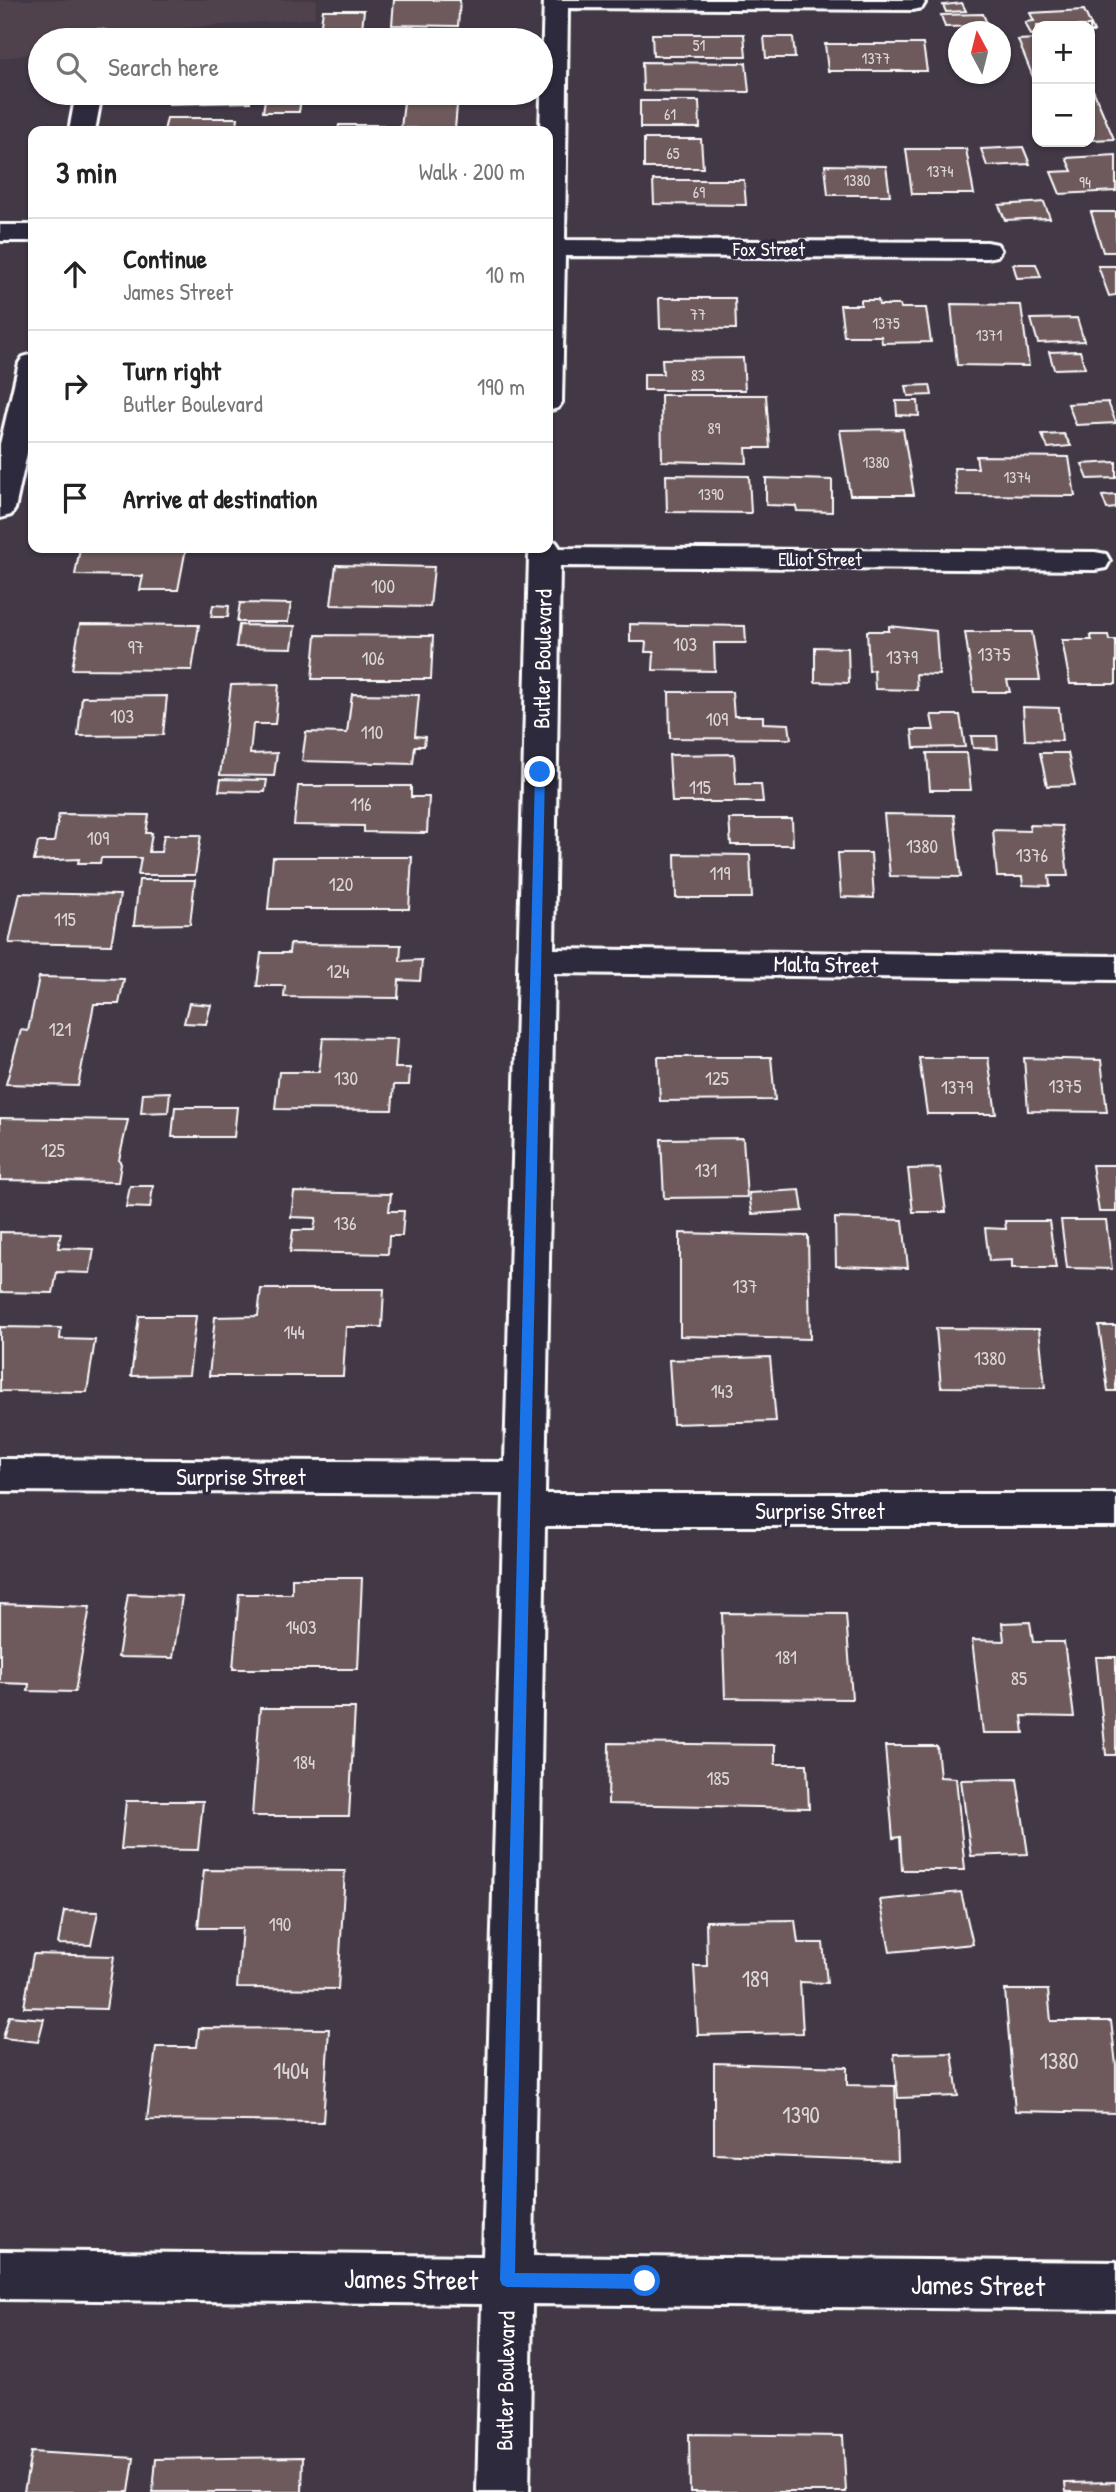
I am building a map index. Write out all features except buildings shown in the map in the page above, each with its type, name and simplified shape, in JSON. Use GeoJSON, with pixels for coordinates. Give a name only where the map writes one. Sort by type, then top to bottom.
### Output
{"type":"FeatureCollection","features":[{"type":"Feature","properties":{"kind":"street"},"geometry":{"type":"LineString","coordinates":[[553,149],[556,0],[913,3]]}},
{"type":"Feature","properties":{"kind":"street"},"geometry":{"type":"LineString","coordinates":[[83,126],[87,105]]}},
{"type":"Feature","properties":{"kind":"street"},"geometry":{"type":"LineString","coordinates":[[0,233],[28,233]]}},
{"type":"Feature","properties":{"kind":"street","name":"Fox Street"},"geometry":{"type":"LineString","coordinates":[[553,248],[987,250]]}},
{"type":"Feature","properties":{"kind":"street"},"geometry":{"type":"LineString","coordinates":[[0,509],[28,385]]}},
{"type":"Feature","properties":{"kind":"street","name":"Elliot Street"},"geometry":{"type":"LineString","coordinates":[[553,552],[1095,561]]}},
{"type":"Feature","properties":{"kind":"street","name":"Butler Boulevard"},"geometry":{"type":"LineString","coordinates":[[503,2492],[544,553]]}},
{"type":"Feature","properties":{"kind":"street","name":"Malta Street"},"geometry":{"type":"LineString","coordinates":[[536,961],[1116,968]]}},
{"type":"Feature","properties":{"kind":"street","name":"Surprise Street"},"geometry":{"type":"LineString","coordinates":[[0,1475],[524,1494],[1116,1510]]}},
{"type":"Feature","properties":{"kind":"street","name":"James Street"},"geometry":{"type":"LineString","coordinates":[[0,2275],[1116,2286]]}},
{"type":"Feature","properties":{"kind":"shaded area"},"geometry":{"type":"Polygon","coordinates":[[[0,0],[317,0],[314,18],[185,28],[28,28],[28,54],[0,59],[0,0]]]}},
{"type":"Feature","properties":{"kind":"route"},"geometry":{"type":"LineString","coordinates":[[540,772],[507,2280],[645,2281]]}}]}
